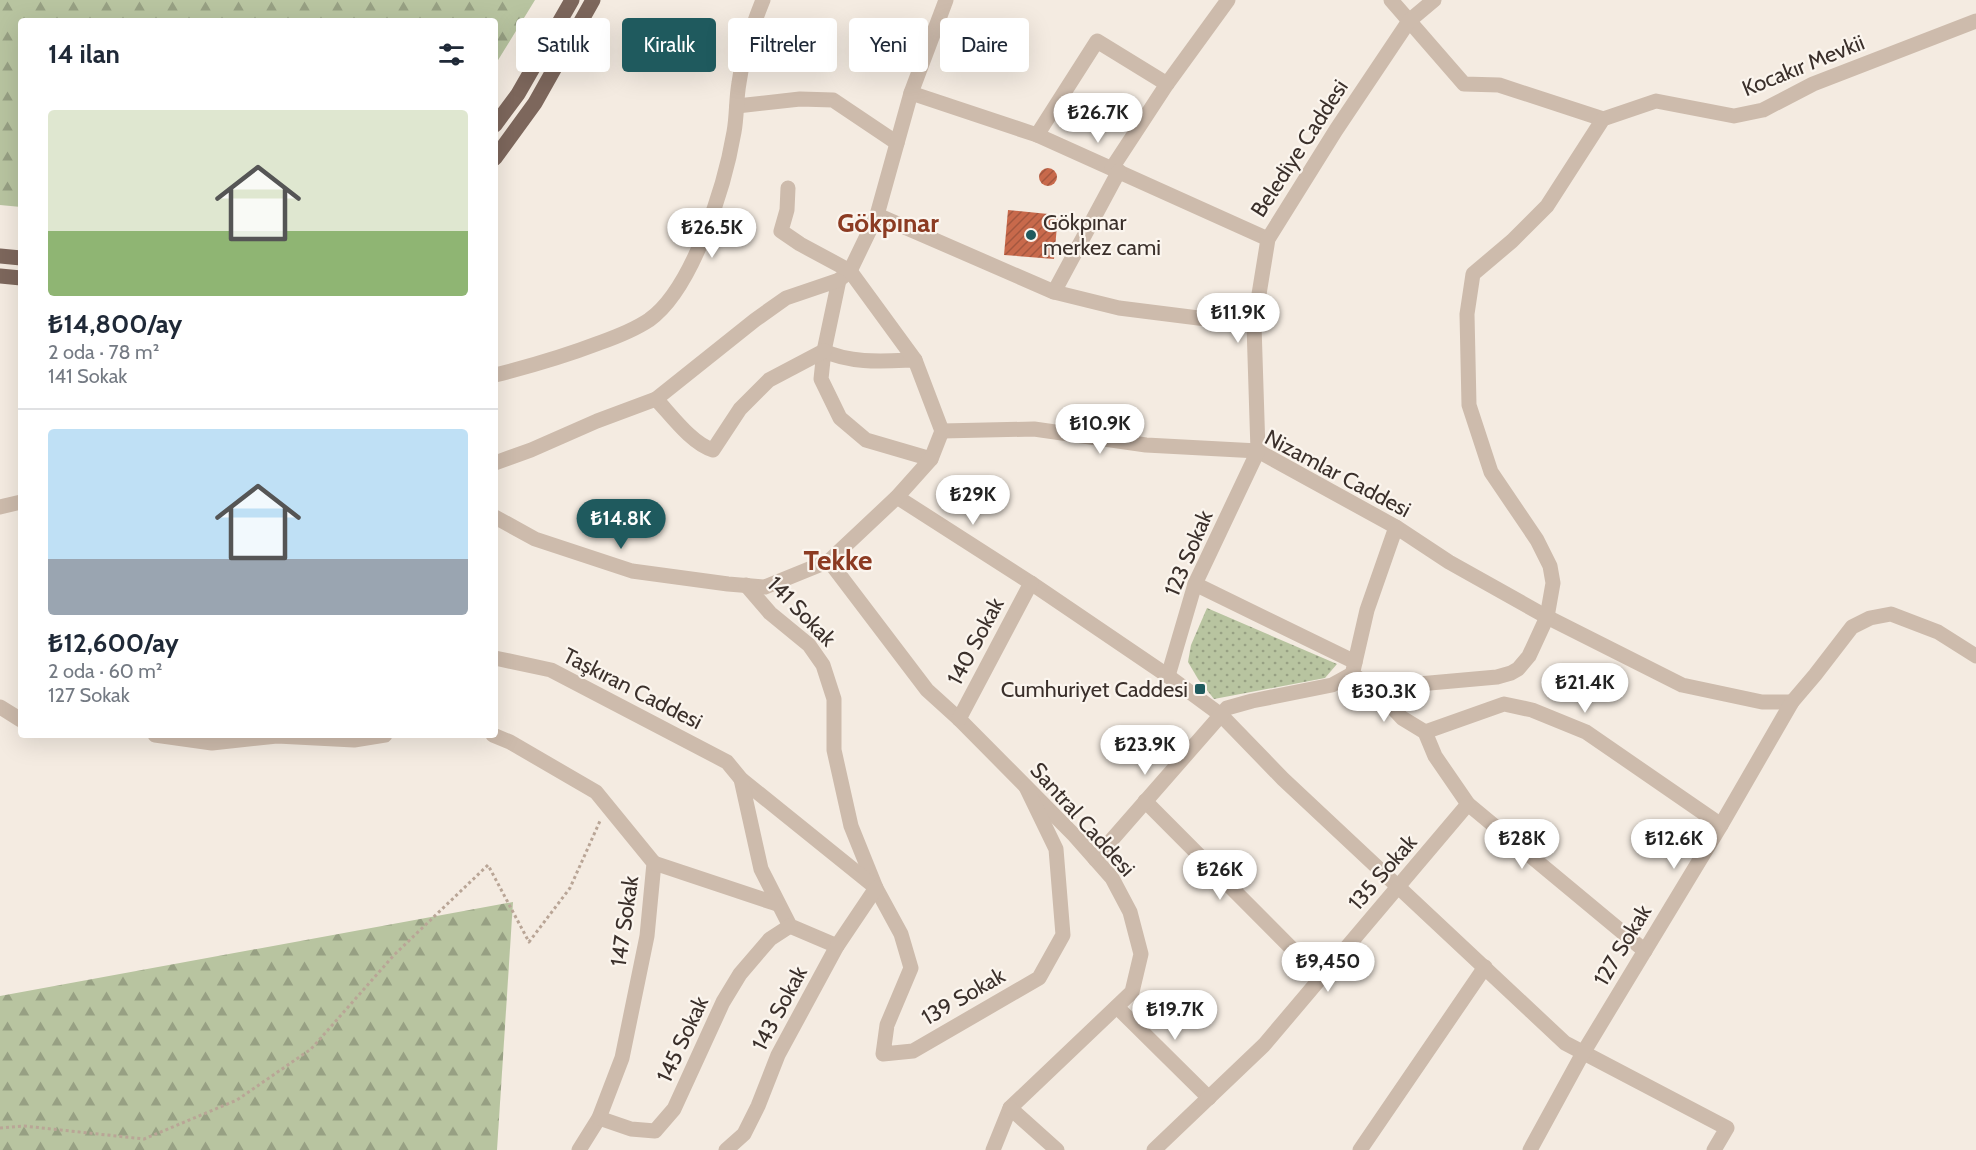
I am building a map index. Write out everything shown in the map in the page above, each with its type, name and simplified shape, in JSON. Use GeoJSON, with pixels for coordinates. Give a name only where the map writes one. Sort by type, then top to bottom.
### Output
{"type":"FeatureCollection","features":[{"type":"Feature","properties":{"kind":"main road"},"geometry":{"type":"LineString","coordinates":[[498,121],[518,94],[572,0]]}},
{"type":"Feature","properties":{"kind":"main road"},"geometry":{"type":"LineString","coordinates":[[498,154],[535,103],[593,0]]}},
{"type":"Feature","properties":{"kind":"main road"},"geometry":{"type":"LineString","coordinates":[[0,256],[18,258]]}},
{"type":"Feature","properties":{"kind":"main road"},"geometry":{"type":"LineString","coordinates":[[0,276],[18,278]]}},
{"type":"Feature","properties":{"kind":"street"},"geometry":{"type":"LineString","coordinates":[[498,374],[556,359],[618,336],[650,319],[674,294],[693,263],[717,197],[734,133],[739,83],[749,35],[764,0]]}},
{"type":"Feature","properties":{"kind":"street"},"geometry":{"type":"LineString","coordinates":[[931,459],[866,440],[840,418],[821,379],[824,351],[844,275],[877,214],[911,93],[946,0]]}},
{"type":"Feature","properties":{"kind":"street"},"geometry":{"type":"LineString","coordinates":[[1054,292],[1115,170],[1167,84],[1228,0]]}},
{"type":"Feature","properties":{"kind":"street"},"geometry":{"type":"LineString","coordinates":[[1374,688],[1497,677],[1512,673],[1529,656],[1547,617],[1553,583],[1550,566],[1537,540],[1491,472],[1469,405],[1467,314],[1473,274],[1512,241],[1547,206],[1603,119],[1499,85],[1464,84],[1391,0]]}},
{"type":"Feature","properties":{"kind":"street","name":"Belediye Caddesi"},"geometry":{"type":"LineString","coordinates":[[1258,452],[1254,325],[1268,239],[1336,130],[1409,21],[1434,0]]}},
{"type":"Feature","properties":{"kind":"street","name":"Kocakır Mevkii"},"geometry":{"type":"LineString","coordinates":[[1603,119],[1656,101],[1734,116],[1763,110],[1813,84],[1976,21]]}},
{"type":"Feature","properties":{"kind":"street"},"geometry":{"type":"LineString","coordinates":[[1037,135],[1097,41],[1167,84]]}},
{"type":"Feature","properties":{"kind":"street"},"geometry":{"type":"LineString","coordinates":[[911,93],[1037,135],[1268,239]]}},
{"type":"Feature","properties":{"kind":"street"},"geometry":{"type":"LineString","coordinates":[[737,105],[800,99],[833,100],[897,143]]}},
{"type":"Feature","properties":{"kind":"street"},"geometry":{"type":"LineString","coordinates":[[746,585],[765,587],[829,561],[897,497],[931,459],[942,431],[915,360],[844,275],[781,231],[787,210],[788,188]]}},
{"type":"Feature","properties":{"kind":"street"},"geometry":{"type":"LineString","coordinates":[[877,214],[1054,292],[1119,308],[1254,325]]}},
{"type":"Feature","properties":{"kind":"street"},"geometry":{"type":"LineString","coordinates":[[498,462],[656,399],[786,298],[844,275]]}},
{"type":"Feature","properties":{"kind":"street"},"geometry":{"type":"LineString","coordinates":[[824,351],[839,358],[875,361],[915,360]]}},
{"type":"Feature","properties":{"kind":"street"},"geometry":{"type":"LineString","coordinates":[[656,399],[705,448],[713,450],[740,409],[768,380],[824,351]]}},
{"type":"Feature","properties":{"kind":"street","name":"Nizamlar Caddesi"},"geometry":{"type":"LineString","coordinates":[[942,431],[1034,429],[1146,445],[1258,452],[1396,527],[1449,562],[1547,617],[1682,685],[1762,702],[1792,702]]}},
{"type":"Feature","properties":{"kind":"street","name":"123 Sokak"},"geometry":{"type":"LineString","coordinates":[[1168,676],[1195,584],[1258,452]]}},
{"type":"Feature","properties":{"kind":"street"},"geometry":{"type":"LineString","coordinates":[[897,497],[1168,676],[1221,716],[1283,779],[1565,1043],[1727,1128],[1714,1150]]}},
{"type":"Feature","properties":{"kind":"street"},"geometry":{"type":"LineString","coordinates":[[0,507],[18,503]]}},
{"type":"Feature","properties":{"kind":"street","name":"141 Sokak"},"geometry":{"type":"LineString","coordinates":[[498,519],[535,539],[632,571],[746,585],[770,613],[809,645],[823,665],[834,699],[834,750],[851,826],[876,888]]}},
{"type":"Feature","properties":{"kind":"street"},"geometry":{"type":"LineString","coordinates":[[1095,859],[1227,708],[1332,685],[1354,668],[1367,610],[1396,527]]}},
{"type":"Feature","properties":{"kind":"street","name":"Santral Caddesi"},"geometry":{"type":"LineString","coordinates":[[829,561],[927,690],[959,719],[1095,859],[1112,878],[1130,912],[1141,954],[1132,992],[1010,1108],[993,1150]]}},
{"type":"Feature","properties":{"kind":"street","name":"140 Sokak"},"geometry":{"type":"LineString","coordinates":[[959,719],[1031,584]]}},
{"type":"Feature","properties":{"kind":"street"},"geometry":{"type":"LineString","coordinates":[[1195,584],[1354,668],[1402,718],[1425,732],[1435,756],[1468,804],[1645,951]]}},
{"type":"Feature","properties":{"kind":"street","name":"127 Sokak"},"geometry":{"type":"LineString","coordinates":[[1530,1150],[1583,1053],[1721,825],[1792,702],[1852,627],[1870,618],[1891,614],[1938,632],[1976,656]]}},
{"type":"Feature","properties":{"kind":"street","name":"Taşkıran Caddesi"},"geometry":{"type":"LineString","coordinates":[[498,659],[551,670],[727,762],[741,779],[876,888]]}},
{"type":"Feature","properties":{"kind":"street"},"geometry":{"type":"LineString","coordinates":[[1425,732],[1504,704],[1532,710],[1586,732],[1721,825]]}},
{"type":"Feature","properties":{"kind":"street"},"geometry":{"type":"LineString","coordinates":[[0,707],[18,718]]}},
{"type":"Feature","properties":{"kind":"street","name":"147 Sokak"},"geometry":{"type":"LineString","coordinates":[[498,737],[596,792],[654,863],[647,936],[622,1058],[598,1118],[579,1150]]}},
{"type":"Feature","properties":{"kind":"street"},"geometry":{"type":"LineString","coordinates":[[174,738],[212,744],[262,738]]}},
{"type":"Feature","properties":{"kind":"street"},"geometry":{"type":"LineString","coordinates":[[308,738],[354,741],[370,738]]}},
{"type":"Feature","properties":{"kind":"street"},"geometry":{"type":"LineString","coordinates":[[741,779],[761,869],[777,904],[790,926],[837,945]]}},
{"type":"Feature","properties":{"kind":"street","name":"139 Sokak"},"geometry":{"type":"LineString","coordinates":[[876,888],[901,934],[911,968],[887,1024],[883,1054],[913,1051],[1039,978],[1063,935],[1056,849],[1026,787]]}},
{"type":"Feature","properties":{"kind":"street"},"geometry":{"type":"LineString","coordinates":[[1145,801],[1320,977]]}},
{"type":"Feature","properties":{"kind":"street","name":"135 Sokak"},"geometry":{"type":"LineString","coordinates":[[1154,1150],[1264,1045],[1468,804]]}},
{"type":"Feature","properties":{"kind":"street"},"geometry":{"type":"LineString","coordinates":[[654,863],[777,904]]}},
{"type":"Feature","properties":{"kind":"street","name":"143 Sokak"},"geometry":{"type":"LineString","coordinates":[[726,1150],[744,1134],[778,1055],[837,945],[876,888]]}},
{"type":"Feature","properties":{"kind":"street","name":"145 Sokak"},"geometry":{"type":"LineString","coordinates":[[598,1118],[631,1129],[655,1131],[674,1109],[723,1002],[740,974],[771,939],[790,926]]}},
{"type":"Feature","properties":{"kind":"street"},"geometry":{"type":"LineString","coordinates":[[1360,1150],[1485,967]]}},
{"type":"Feature","properties":{"kind":"street"},"geometry":{"type":"LineString","coordinates":[[1117,1007],[1209,1098]]}},
{"type":"Feature","properties":{"kind":"street"},"geometry":{"type":"LineString","coordinates":[[1010,1108],[1057,1150]]}},
{"type":"Feature","properties":{"kind":"path"},"geometry":{"type":"LineString","coordinates":[[0,1128],[24,1126],[144,1139],[237,1100],[311,1049],[394,955],[488,864],[529,942],[570,888],[607,806]]}},
{"type":"Feature","properties":{"kind":"green space"},"geometry":{"type":"Polygon","coordinates":[[[0,0],[535,0],[524,18],[516,18],[516,31],[498,60],[498,18],[18,18],[18,207],[0,205],[0,0]]]}},
{"type":"Feature","properties":{"kind":"green space"},"geometry":{"type":"Polygon","coordinates":[[[1207,608],[1337,664],[1325,678],[1214,699],[1188,662],[1191,645],[1207,608]]]}},
{"type":"Feature","properties":{"kind":"green space"},"geometry":{"type":"Polygon","coordinates":[[[513,902],[497,1150],[0,1150],[0,996],[513,902]]]}},
{"type":"Feature","properties":{"kind":"building"},"geometry":{"type":"Polygon","coordinates":[[[1044,168],[1052,168],[1057,173],[1055,184],[1044,186],[1039,181],[1039,173],[1044,168]]]}},
{"type":"Feature","properties":{"kind":"building","name":"Gökpınar merkez cami"},"geometry":{"type":"Polygon","coordinates":[[[1008,210],[1058,215],[1054,259],[1004,255],[1008,210]]]}},
{"type":"Feature","properties":{"kind":"place","name":"Gökpınar merkez cami"},"geometry":{"type":"Point","coordinates":[1031,235]}},
{"type":"Feature","properties":{"kind":"place","name":"Cumhuriyet Caddesi"},"geometry":{"type":"Point","coordinates":[1200,689]}},
{"type":"Feature","properties":{"kind":"district","name":"Gökpınar"},"geometry":{"type":"Point","coordinates":[888,223]}},
{"type":"Feature","properties":{"kind":"district","name":"Tekke"},"geometry":{"type":"Point","coordinates":[838,560]}}]}
